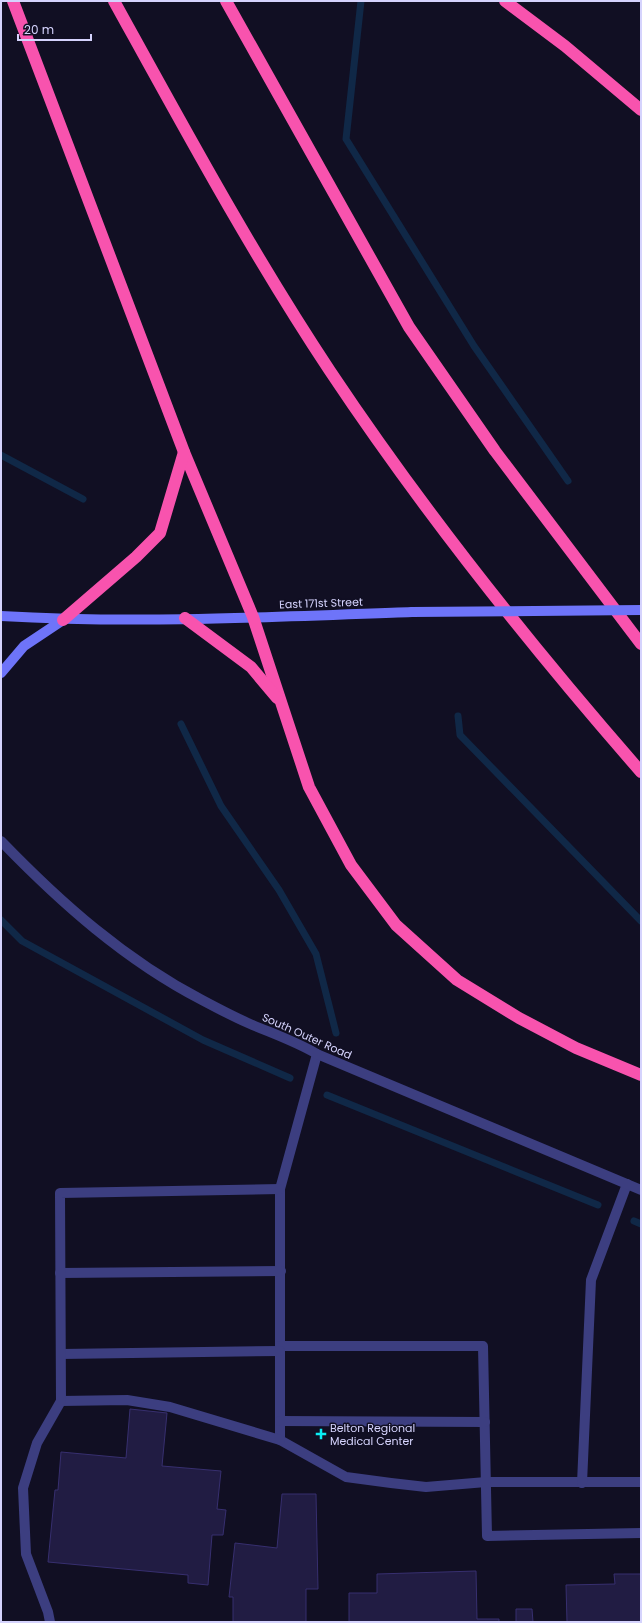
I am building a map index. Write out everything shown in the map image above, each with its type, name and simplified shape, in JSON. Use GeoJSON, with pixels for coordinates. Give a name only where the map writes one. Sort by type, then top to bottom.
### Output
{"type":"FeatureCollection","features":[{"type":"Feature","properties":{"kind":"highway"},"geometry":{"type":"LineString","coordinates":[[13,1],[184,452],[253,617],[309,787],[351,865],[396,925],[457,980],[519,1018],[576,1048],[641,1075]]}},
{"type":"Feature","properties":{"kind":"highway"},"geometry":{"type":"LineString","coordinates":[[114,1],[230,210],[330,371],[449,539],[581,704],[641,772]]}},
{"type":"Feature","properties":{"kind":"highway"},"geometry":{"type":"LineString","coordinates":[[226,1],[409,326],[495,452],[641,644]]}},
{"type":"Feature","properties":{"kind":"highway"},"geometry":{"type":"LineString","coordinates":[[505,1],[565,46],[641,110]]}},
{"type":"Feature","properties":{"kind":"highway"},"geometry":{"type":"LineString","coordinates":[[63,620],[136,557],[160,534],[184,452]]}},
{"type":"Feature","properties":{"kind":"highway"},"geometry":{"type":"LineString","coordinates":[[185,618],[251,668],[281,703]]}},
{"type":"Feature","properties":{"kind":"main road","name":"East 171st Street"},"geometry":{"type":"LineString","coordinates":[[1,616],[63,620],[253,617],[412,612],[641,610]]}},
{"type":"Feature","properties":{"kind":"main road"},"geometry":{"type":"LineString","coordinates":[[1,673],[24,646],[63,620]]}},
{"type":"Feature","properties":{"kind":"street","name":"South Outer Road"},"geometry":{"type":"LineString","coordinates":[[1,841],[49,890],[93,928],[145,966],[200,999],[246,1022],[306,1047],[317,1054],[641,1190]]}},
{"type":"Feature","properties":{"kind":"street"},"geometry":{"type":"LineString","coordinates":[[280,1440],[280,1189],[317,1054]]}},
{"type":"Feature","properties":{"kind":"street"},"geometry":{"type":"LineString","coordinates":[[582,1483],[591,1280],[627,1184]]}},
{"type":"Feature","properties":{"kind":"street"},"geometry":{"type":"LineString","coordinates":[[50,1622],[48,1612],[26,1554],[23,1488],[37,1443],[61,1401],[60,1193],[280,1189]]}},
{"type":"Feature","properties":{"kind":"street"},"geometry":{"type":"LineString","coordinates":[[60,1274],[280,1272]]}},
{"type":"Feature","properties":{"kind":"street"},"geometry":{"type":"LineString","coordinates":[[61,1354],[483,1346],[487,1536],[641,1533]]}},
{"type":"Feature","properties":{"kind":"street"},"geometry":{"type":"LineString","coordinates":[[61,1401],[127,1400],[170,1407],[280,1440],[346,1477],[426,1487],[486,1482],[641,1482]]}},
{"type":"Feature","properties":{"kind":"street"},"geometry":{"type":"LineString","coordinates":[[280,1421],[485,1422]]}},
{"type":"Feature","properties":{"kind":"building"},"geometry":{"type":"Polygon","coordinates":[[[130,1409],[167,1413],[162,1466],[221,1471],[217,1509],[226,1510],[223,1535],[212,1535],[208,1585],[188,1583],[188,1575],[48,1562],[55,1490],[58,1490],[61,1452],[126,1458],[130,1409]]]}},
{"type":"Feature","properties":{"kind":"building"},"geometry":{"type":"Polygon","coordinates":[[[282,1494],[316,1494],[318,1589],[306,1589],[306,1622],[233,1622],[233,1597],[229,1597],[235,1543],[277,1548],[282,1494]]]}},
{"type":"Feature","properties":{"kind":"building"},"geometry":{"type":"Polygon","coordinates":[[[476,1571],[477,1619],[499,1619],[499,1622],[349,1622],[349,1593],[377,1593],[377,1574],[476,1571]]]}},
{"type":"Feature","properties":{"kind":"building"},"geometry":{"type":"Polygon","coordinates":[[[614,1574],[641,1574],[641,1622],[567,1622],[566,1585],[615,1584],[614,1574]]]}},
{"type":"Feature","properties":{"kind":"building"},"geometry":{"type":"Polygon","coordinates":[[[516,1609],[532,1609],[533,1622],[516,1622],[516,1609]]]}},
{"type":"Feature","properties":{"kind":"waterway"},"geometry":{"type":"LineString","coordinates":[[361,1],[346,139],[474,346],[568,481]]}},
{"type":"Feature","properties":{"kind":"waterway"},"geometry":{"type":"LineString","coordinates":[[1,455],[83,499]]}},
{"type":"Feature","properties":{"kind":"waterway"},"geometry":{"type":"LineString","coordinates":[[458,716],[460,735],[641,921]]}},
{"type":"Feature","properties":{"kind":"waterway"},"geometry":{"type":"LineString","coordinates":[[181,724],[221,806],[279,890],[316,954],[336,1033]]}},
{"type":"Feature","properties":{"kind":"waterway"},"geometry":{"type":"LineString","coordinates":[[1,920],[22,941],[203,1040],[290,1078]]}},
{"type":"Feature","properties":{"kind":"waterway"},"geometry":{"type":"LineString","coordinates":[[327,1095],[598,1205]]}},
{"type":"Feature","properties":{"kind":"waterway"},"geometry":{"type":"LineString","coordinates":[[634,1221],[641,1224]]}},
{"type":"Feature","properties":{"kind":"place","name":"Belton Regional Medical Center"},"geometry":{"type":"Point","coordinates":[321,1434]}}]}
